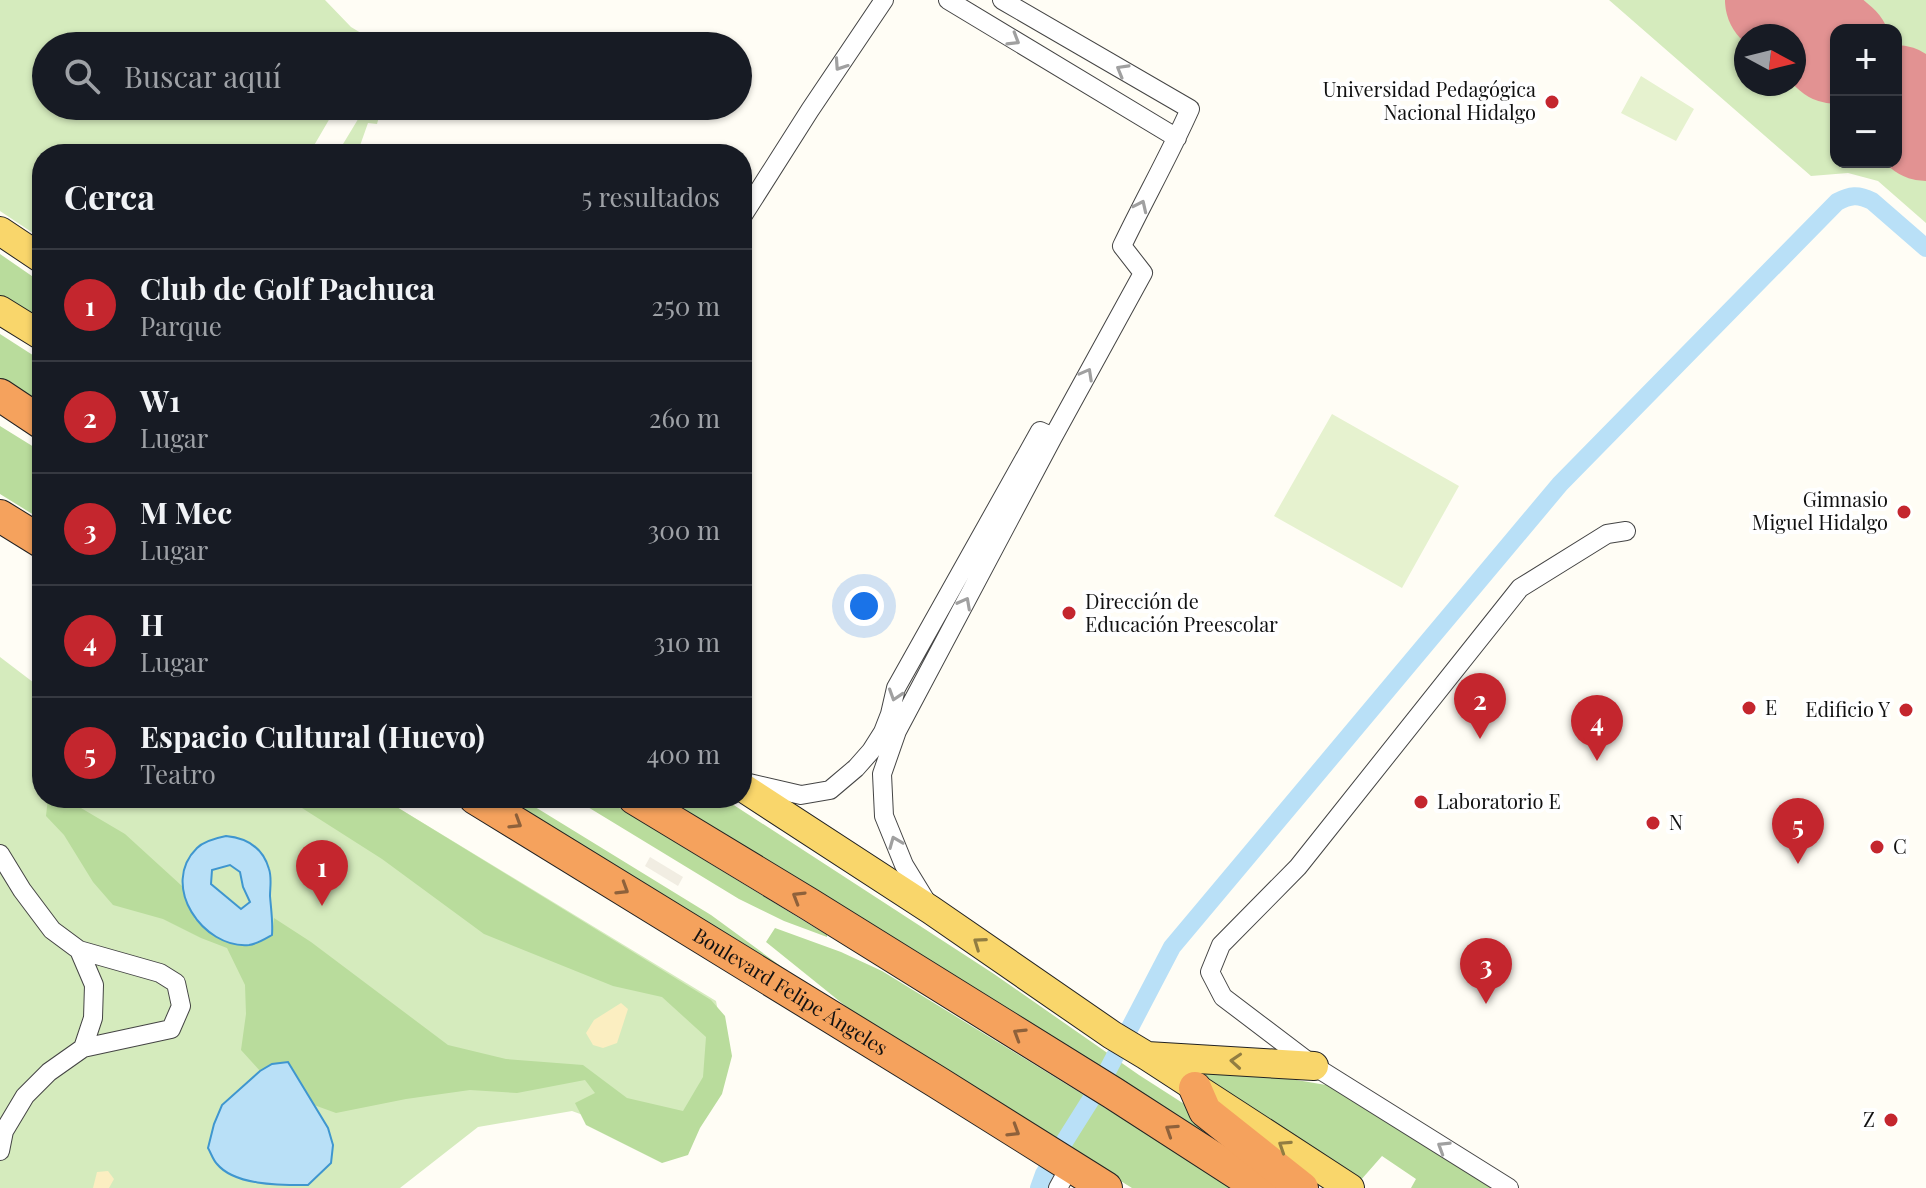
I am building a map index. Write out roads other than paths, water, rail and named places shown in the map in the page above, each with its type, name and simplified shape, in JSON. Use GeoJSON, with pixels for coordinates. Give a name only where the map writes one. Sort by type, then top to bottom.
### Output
{"type":"FeatureCollection","features":[{"type":"Feature","properties":{"kind":"highway"},"geometry":{"type":"LineString","coordinates":[[0,395],[32,416]]}},
{"type":"Feature","properties":{"kind":"highway"},"geometry":{"type":"LineString","coordinates":[[0,516],[32,536]]}},
{"type":"Feature","properties":{"kind":"highway","name":"Boulevard Felipe Ángeles"},"geometry":{"type":"LineString","coordinates":[[491,808],[937,1082],[1059,1167],[1106,1188]]}},
{"type":"Feature","properties":{"kind":"highway"},"geometry":{"type":"LineString","coordinates":[[651,808],[1085,1075],[1260,1188]]}},
{"type":"Feature","properties":{"kind":"highway"},"geometry":{"type":"LineString","coordinates":[[1195,1088],[1205,1111],[1302,1188]]}},
{"type":"Feature","properties":{"kind":"main road"},"geometry":{"type":"LineString","coordinates":[[0,231],[32,252]]}},
{"type":"Feature","properties":{"kind":"main road"},"geometry":{"type":"LineString","coordinates":[[0,310],[32,330]]}},
{"type":"Feature","properties":{"kind":"main road"},"geometry":{"type":"LineString","coordinates":[[752,794],[931,910],[1112,1035],[1350,1188]]}},
{"type":"Feature","properties":{"kind":"main road"},"geometry":{"type":"LineString","coordinates":[[1144,1055],[1314,1066]]}},
{"type":"Feature","properties":{"kind":"street"},"geometry":{"type":"LineString","coordinates":[[752,201],[884,0]]}},
{"type":"Feature","properties":{"kind":"street"},"geometry":{"type":"LineString","coordinates":[[948,0],[1177,138]]}},
{"type":"Feature","properties":{"kind":"street"},"geometry":{"type":"LineString","coordinates":[[752,783],[801,795],[830,790],[871,751],[883,732],[896,688],[1143,273],[1122,246],[1190,109],[1002,0]]}},
{"type":"Feature","properties":{"kind":"street"},"geometry":{"type":"LineString","coordinates":[[931,910],[904,865],[884,816],[882,774],[897,731],[1046,434]]}},
{"type":"Feature","properties":{"kind":"street"},"geometry":{"type":"LineString","coordinates":[[1509,1188],[1314,1066],[1223,997],[1210,972],[1221,945],[1298,867],[1520,588],[1607,534],[1626,531]]}},
{"type":"Feature","properties":{"kind":"street"},"geometry":{"type":"LineString","coordinates":[[0,854],[52,930],[79,950],[160,973],[176,983],[181,1006],[171,1029],[83,1048],[49,1072],[25,1096],[4,1131],[0,1151]]}},
{"type":"Feature","properties":{"kind":"street"},"geometry":{"type":"LineString","coordinates":[[79,950],[94,985],[93,1018],[83,1048]]}},
{"type":"Feature","properties":{"kind":"water"},"geometry":{"type":"Polygon","coordinates":[[[226,836],[253,845],[263,855],[269,869],[272,935],[255,944],[232,943],[216,937],[202,926],[185,896],[183,879],[186,863],[197,848],[210,840],[226,836]],[[230,865],[212,870],[211,884],[241,909],[250,902],[240,872],[230,865]]]}},
{"type":"Feature","properties":{"kind":"water"},"geometry":{"type":"Polygon","coordinates":[[[288,1062],[328,1128],[333,1145],[331,1163],[308,1185],[260,1183],[235,1177],[217,1164],[208,1148],[222,1105],[260,1071],[272,1064],[288,1062]]]}},
{"type":"Feature","properties":{"kind":"waterway"},"geometry":{"type":"LineString","coordinates":[[1039,1188],[1044,1174],[1100,1085],[1172,947],[1560,484],[1837,202],[1854,196],[1872,201],[1926,248]]}},
{"type":"Feature","properties":{"kind":"place","name":"Universidad Pedagógica Nacional Hidalgo"},"geometry":{"type":"Point","coordinates":[1552,102]}},
{"type":"Feature","properties":{"kind":"place","name":"Gimnasio Miguel Hidalgo"},"geometry":{"type":"Point","coordinates":[1904,512]}},
{"type":"Feature","properties":{"kind":"place","name":"Dirección de Educación Preescolar"},"geometry":{"type":"Point","coordinates":[1069,613]}},
{"type":"Feature","properties":{"kind":"place","name":"E"},"geometry":{"type":"Point","coordinates":[1749,708]}},
{"type":"Feature","properties":{"kind":"place","name":"Edificio Y"},"geometry":{"type":"Point","coordinates":[1906,710]}},
{"type":"Feature","properties":{"kind":"place","name":"W1"},"geometry":{"type":"Point","coordinates":[1480,739]}},
{"type":"Feature","properties":{"kind":"place","name":"H"},"geometry":{"type":"Point","coordinates":[1597,761]}},
{"type":"Feature","properties":{"kind":"place","name":"Laboratorio E"},"geometry":{"type":"Point","coordinates":[1421,802]}},
{"type":"Feature","properties":{"kind":"place","name":"N"},"geometry":{"type":"Point","coordinates":[1653,823]}},
{"type":"Feature","properties":{"kind":"place","name":"C"},"geometry":{"type":"Point","coordinates":[1877,847]}},
{"type":"Feature","properties":{"kind":"place","name":"Espacio Cultural (Huevo)"},"geometry":{"type":"Point","coordinates":[1798,864]}},
{"type":"Feature","properties":{"kind":"place","name":"Club de Golf Pachuca"},"geometry":{"type":"Point","coordinates":[322,906]}},
{"type":"Feature","properties":{"kind":"place","name":"M Mec"},"geometry":{"type":"Point","coordinates":[1486,1004]}},
{"type":"Feature","properties":{"kind":"place","name":"Z"},"geometry":{"type":"Point","coordinates":[1891,1120]}}]}
